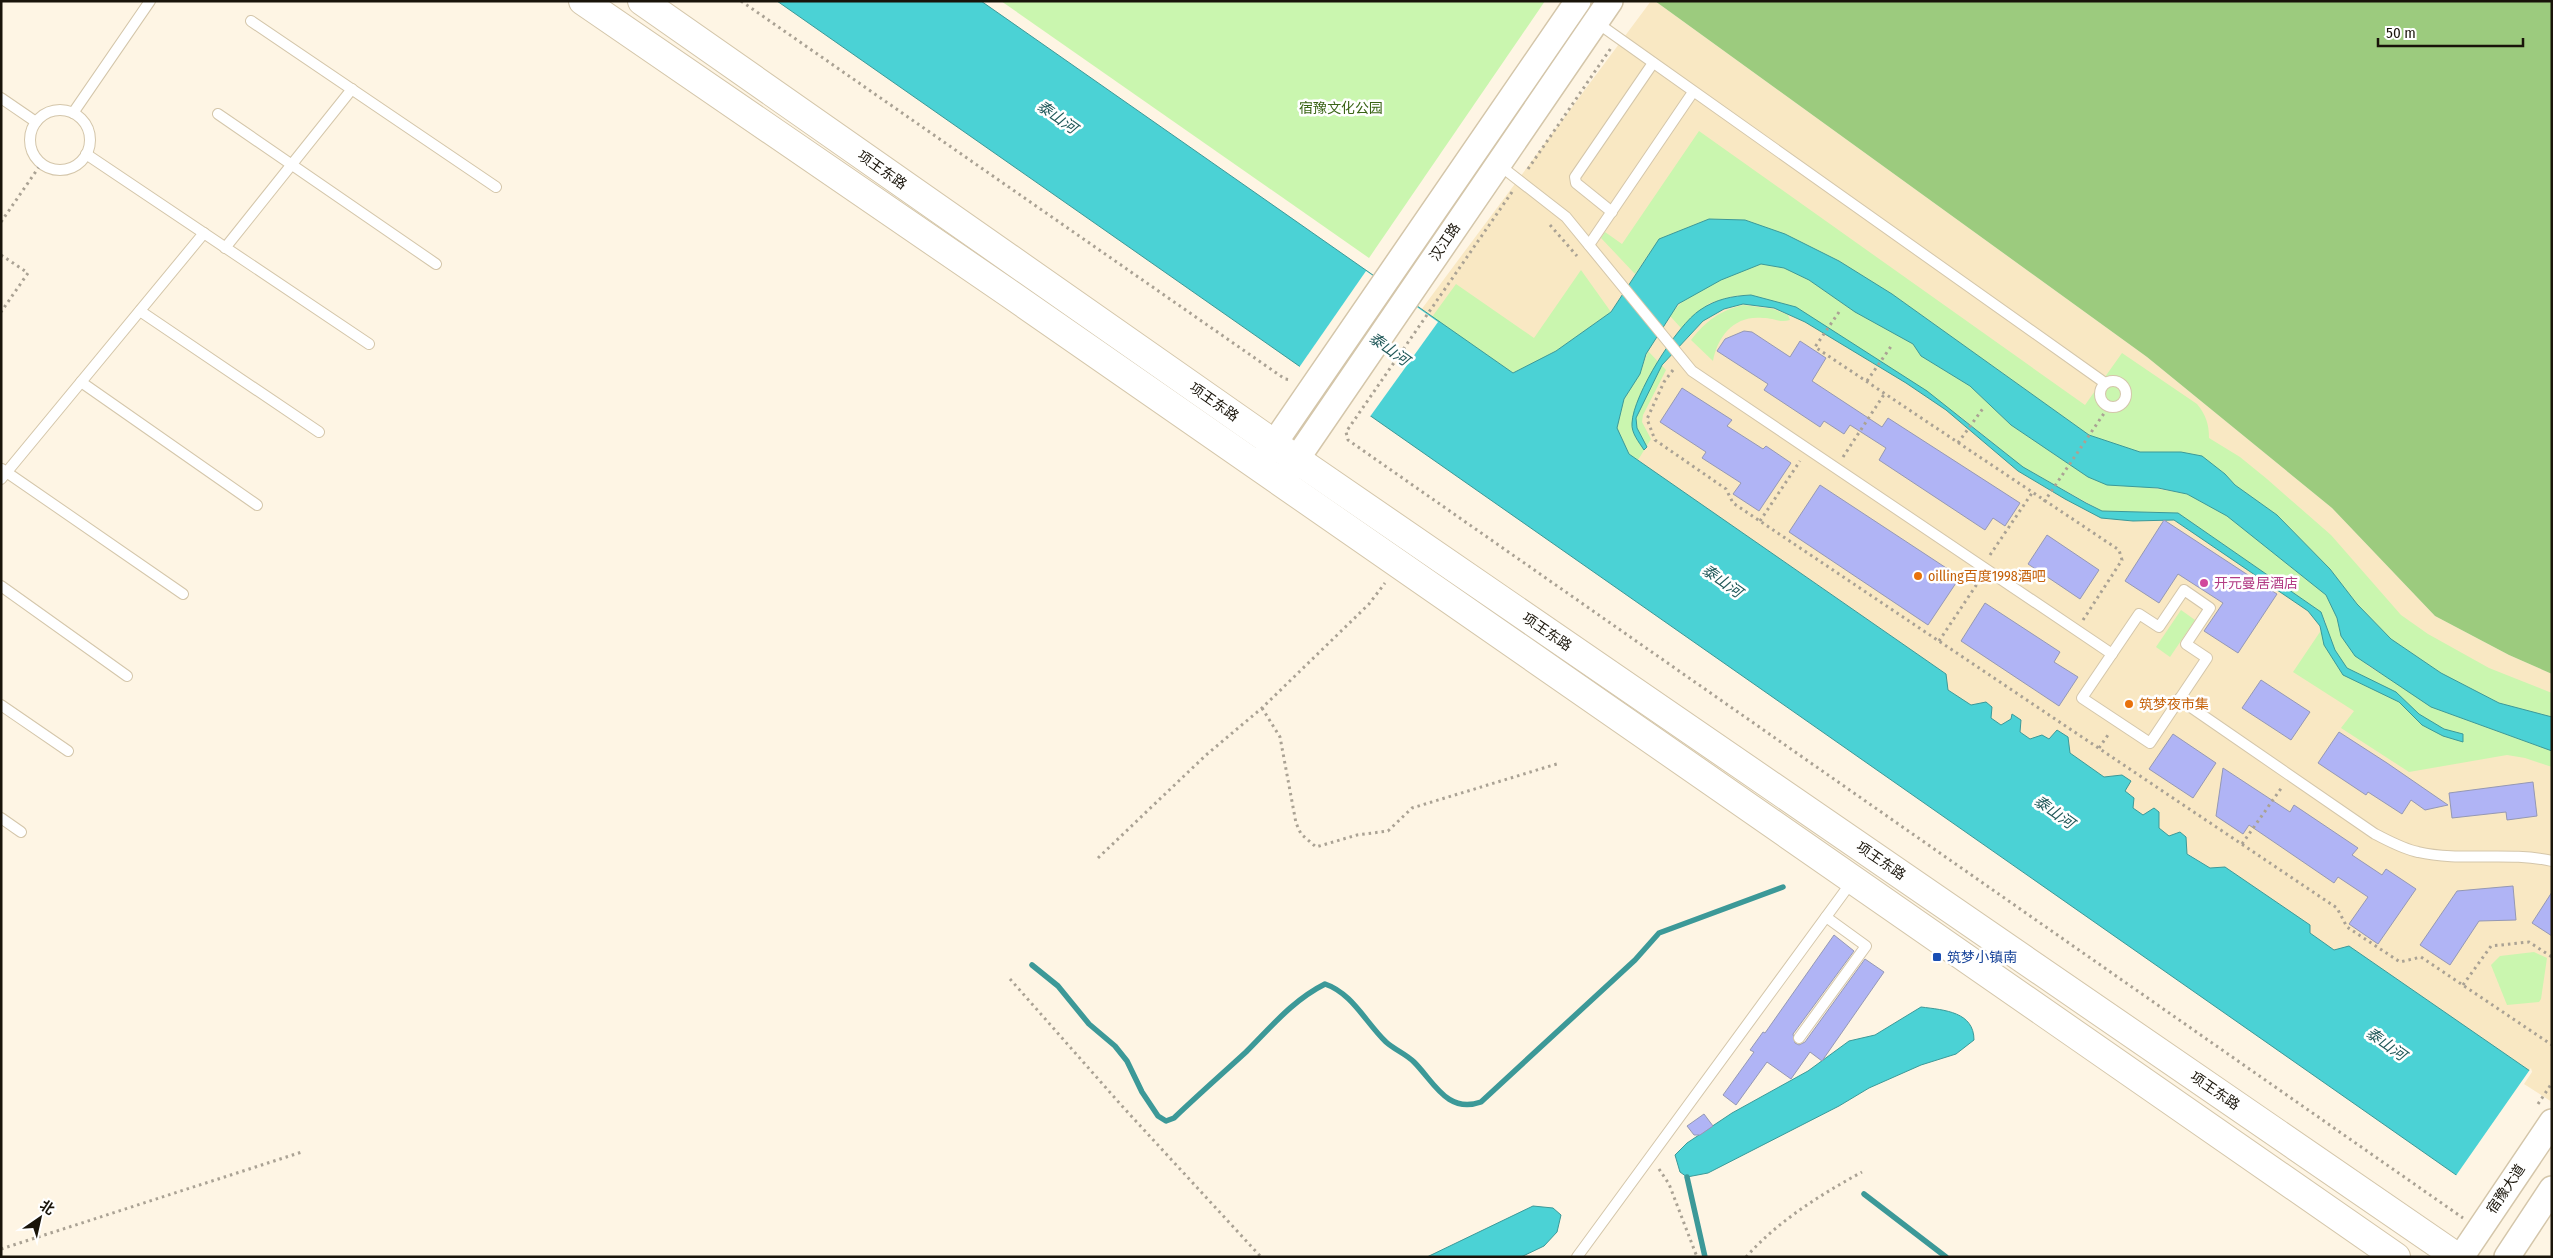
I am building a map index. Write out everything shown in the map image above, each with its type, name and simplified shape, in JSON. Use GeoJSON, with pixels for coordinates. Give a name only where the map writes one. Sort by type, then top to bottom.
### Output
{"type":"FeatureCollection","features":[{"type":"Feature","properties":{"kind":"main road","name":"项王东路"},"geometry":{"type":"LineString","coordinates":[[583,1],[1018,300],[2396,1257]]}},
{"type":"Feature","properties":{"kind":"main road","name":"项王东路"},"geometry":{"type":"LineString","coordinates":[[642,1],[1296,460],[2457,1257]]}},
{"type":"Feature","properties":{"kind":"street","name":"汉江路"},"geometry":{"type":"LineString","coordinates":[[1258,467],[1274,444],[1302,386],[1390,274],[1578,1]]}},
{"type":"Feature","properties":{"kind":"street","name":"汉江路"},"geometry":{"type":"LineString","coordinates":[[1280,482],[1610,1]]}},
{"type":"Feature","properties":{"kind":"street","name":"宿豫大道"},"geometry":{"type":"LineString","coordinates":[[2461,1257],[2552,1122]]}},
{"type":"Feature","properties":{"kind":"street"},"geometry":{"type":"LineString","coordinates":[[2507,1257],[2552,1189]]}},
{"type":"Feature","properties":{"kind":"lane"},"geometry":{"type":"LineString","coordinates":[[73,113],[150,1]]}},
{"type":"Feature","properties":{"kind":"lane"},"geometry":{"type":"LineString","coordinates":[[251,21],[496,187]]}},
{"type":"Feature","properties":{"kind":"lane"},"geometry":{"type":"LineString","coordinates":[[1596,22],[2105,384]]}},
{"type":"Feature","properties":{"kind":"lane"},"geometry":{"type":"LineString","coordinates":[[1612,212],[1576,183],[1575,177],[1653,63]]}},
{"type":"Feature","properties":{"kind":"lane"},"geometry":{"type":"LineString","coordinates":[[225,248],[352,89]]}},
{"type":"Feature","properties":{"kind":"lane"},"geometry":{"type":"LineString","coordinates":[[1589,245],[1693,92]]}},
{"type":"Feature","properties":{"kind":"lane"},"geometry":{"type":"LineString","coordinates":[[1,98],[36,122]]}},
{"type":"Feature","properties":{"kind":"lane"},"geometry":{"type":"LineString","coordinates":[[63,110],[73,113],[81,119],[87,128],[90,138],[86,154],[76,165],[68,169],[50,168],[41,164],[35,157],[30,140],[36,122],[43,115],[53,111],[63,110]]}},
{"type":"Feature","properties":{"kind":"lane"},"geometry":{"type":"LineString","coordinates":[[218,114],[436,264]]}},
{"type":"Feature","properties":{"kind":"lane"},"geometry":{"type":"LineString","coordinates":[[86,154],[369,344]]}},
{"type":"Feature","properties":{"kind":"lane"},"geometry":{"type":"LineString","coordinates":[[1498,164],[1566,217],[1692,371],[2112,654]]}},
{"type":"Feature","properties":{"kind":"lane"},"geometry":{"type":"LineString","coordinates":[[183,594],[3,473],[204,234]]}},
{"type":"Feature","properties":{"kind":"lane"},"geometry":{"type":"LineString","coordinates":[[140,310],[319,432]]}},
{"type":"Feature","properties":{"kind":"lane"},"geometry":{"type":"LineString","coordinates":[[2112,380],[2120,382],[2126,392],[2122,404],[2109,406],[2100,396],[2105,384],[2112,380]]}},
{"type":"Feature","properties":{"kind":"lane"},"geometry":{"type":"LineString","coordinates":[[81,382],[257,505]]}},
{"type":"Feature","properties":{"kind":"lane"},"geometry":{"type":"LineString","coordinates":[[1,586],[127,676]]}},
{"type":"Feature","properties":{"kind":"lane"},"geometry":{"type":"LineString","coordinates":[[2184,590],[2210,608],[2186,644],[2207,658],[2150,743],[2082,698],[2112,654],[2139,614],[2158,627],[2184,590]]}},
{"type":"Feature","properties":{"kind":"lane"},"geometry":{"type":"LineString","coordinates":[[2179,700],[2375,834],[2418,852],[2529,856],[2552,861]]}},
{"type":"Feature","properties":{"kind":"lane"},"geometry":{"type":"LineString","coordinates":[[1,704],[68,751]]}},
{"type":"Feature","properties":{"kind":"lane"},"geometry":{"type":"LineString","coordinates":[[1,818],[21,832]]}},
{"type":"Feature","properties":{"kind":"lane"},"geometry":{"type":"LineString","coordinates":[[1577,1257],[1853,880]]}},
{"type":"Feature","properties":{"kind":"lane"},"geometry":{"type":"LineString","coordinates":[[1799,1038],[1866,946],[1826,917]]}},
{"type":"Feature","properties":{"kind":"path"},"geometry":{"type":"LineString","coordinates":[[741,1],[1285,379],[1302,386]]}},
{"type":"Feature","properties":{"kind":"path"},"geometry":{"type":"LineString","coordinates":[[1,222],[41,164]]}},
{"type":"Feature","properties":{"kind":"path"},"geometry":{"type":"LineString","coordinates":[[1,255],[28,273],[1,312]]}},
{"type":"Feature","properties":{"kind":"path"},"geometry":{"type":"LineString","coordinates":[[1439,297],[1346,432],[1348,440],[2479,1229]]}},
{"type":"Feature","properties":{"kind":"path"},"geometry":{"type":"LineString","coordinates":[[1839,312],[1815,346],[2122,554],[2122,560],[2076,630]]}},
{"type":"Feature","properties":{"kind":"path"},"geometry":{"type":"LineString","coordinates":[[1867,381],[1892,344]]}},
{"type":"Feature","properties":{"kind":"path"},"geometry":{"type":"LineString","coordinates":[[1673,370],[1664,382],[1647,419],[1655,440],[1726,489],[1733,503],[2337,908],[2347,927],[2400,962],[2421,957],[2552,1045]]}},
{"type":"Feature","properties":{"kind":"path"},"geometry":{"type":"LineString","coordinates":[[1836,468],[1885,393]]}},
{"type":"Feature","properties":{"kind":"path"},"geometry":{"type":"LineString","coordinates":[[1958,443],[1984,406]]}},
{"type":"Feature","properties":{"kind":"path"},"geometry":{"type":"LineString","coordinates":[[2044,502],[2109,406]]}},
{"type":"Feature","properties":{"kind":"path"},"geometry":{"type":"LineString","coordinates":[[1760,521],[1808,449]]}},
{"type":"Feature","properties":{"kind":"path"},"geometry":{"type":"LineString","coordinates":[[1834,452],[1851,463]]}},
{"type":"Feature","properties":{"kind":"path"},"geometry":{"type":"LineString","coordinates":[[1996,562],[1988,557],[2032,493]]}},
{"type":"Feature","properties":{"kind":"path"},"geometry":{"type":"LineString","coordinates":[[1098,858],[1206,755],[1262,708],[1370,604],[1399,564]]}},
{"type":"Feature","properties":{"kind":"path"},"geometry":{"type":"LineString","coordinates":[[1939,641],[1987,570]]}},
{"type":"Feature","properties":{"kind":"path"},"geometry":{"type":"LineString","coordinates":[[2074,616],[2089,626]]}},
{"type":"Feature","properties":{"kind":"path"},"geometry":{"type":"LineString","coordinates":[[1262,708],[1280,737],[1296,822],[1301,834],[1316,847],[1357,835],[1388,831],[1412,808],[1560,763]]}},
{"type":"Feature","properties":{"kind":"path"},"geometry":{"type":"LineString","coordinates":[[2242,844],[2290,776]]}},
{"type":"Feature","properties":{"kind":"path"},"geometry":{"type":"LineString","coordinates":[[2463,985],[2491,946],[2529,942],[2552,957]]}},
{"type":"Feature","properties":{"kind":"path"},"geometry":{"type":"LineString","coordinates":[[1010,979],[1122,1106],[1261,1257]]}},
{"type":"Feature","properties":{"kind":"path"},"geometry":{"type":"LineString","coordinates":[[1,1249],[302,1152]]}},
{"type":"Feature","properties":{"kind":"path"},"geometry":{"type":"LineString","coordinates":[[1651,1156],[1669,1184],[1697,1257]]}},
{"type":"Feature","properties":{"kind":"path"},"geometry":{"type":"LineString","coordinates":[[1746,1257],[1758,1243],[1825,1192],[1862,1172]]}},
{"type":"Feature","properties":{"kind":"shaded area"},"geometry":{"type":"Polygon","coordinates":[[[1651,1],[1655,1],[2147,357],[2332,508],[2435,616],[2509,655],[2552,674],[2552,1105],[2521,1084],[2530,1071],[2349,946],[2334,951],[2310,933],[2309,925],[2225,867],[2210,868],[2187,853],[2159,828],[2159,812],[2143,815],[2133,808],[2125,791],[2130,781],[2122,775],[2104,777],[2069,753],[2068,737],[2030,739],[2020,732],[2012,715],[2011,719],[2001,725],[1991,718],[1992,707],[1986,703],[1971,705],[1948,690],[1946,674],[1421,310],[1651,1]]]}},
{"type":"Feature","properties":{"kind":"green space","name":"宿豫文化公园"},"geometry":{"type":"Polygon","coordinates":[[[1001,1],[1545,1],[1369,258],[1001,1]]]}},
{"type":"Feature","properties":{"kind":"green space"},"geometry":{"type":"Polygon","coordinates":[[[1655,1],[2552,1],[2552,674],[2509,655],[2435,616],[2332,508],[2147,357],[1655,1]]]}},
{"type":"Feature","properties":{"kind":"green space"},"geometry":{"type":"Polygon","coordinates":[[[1699,131],[2085,405],[2122,353],[2197,404],[2206,420],[2209,438],[2240,457],[2331,535],[2401,615],[2428,634],[2489,668],[2552,693],[2552,717],[2499,703],[2441,673],[2391,639],[2357,604],[2330,569],[2277,515],[2235,485],[2225,474],[2181,452],[2140,452],[2089,435],[1892,294],[1839,261],[1785,234],[1745,220],[1709,219],[1659,239],[1635,274],[1601,238],[1605,232],[1622,244],[1699,131]]]}},
{"type":"Feature","properties":{"kind":"green space"},"geometry":{"type":"Polygon","coordinates":[[[1761,264],[1784,268],[1809,280],[1855,312],[1913,344],[1921,356],[1970,386],[2011,425],[2088,477],[2187,494],[2227,516],[2326,595],[2337,618],[2342,636],[2368,666],[2418,696],[2431,707],[2552,751],[2552,767],[2525,758],[2507,755],[2409,772],[2341,728],[2354,711],[2293,672],[2326,623],[2321,612],[2178,513],[2102,511],[2023,467],[1961,417],[1796,307],[1751,295],[1734,296],[1710,303],[1681,328],[1670,316],[1687,298],[1711,284],[1761,264]]]}},
{"type":"Feature","properties":{"kind":"green space"},"geometry":{"type":"Polygon","coordinates":[[[1581,270],[1611,312],[1556,351],[1513,373],[1432,317],[1456,284],[1534,338],[1581,270]]]}},
{"type":"Feature","properties":{"kind":"green space"},"geometry":{"type":"Polygon","coordinates":[[[1743,305],[1773,309],[1788,315],[1790,320],[1753,318],[1736,323],[1719,343],[1713,361],[1691,340],[1702,327],[1714,318],[1727,310],[1743,305]]]}},
{"type":"Feature","properties":{"kind":"green space"},"geometry":{"type":"Polygon","coordinates":[[[1648,351],[1666,370],[1643,415],[1642,422],[1651,439],[1638,460],[1629,454],[1617,428],[1624,399],[1640,374],[1648,351]]]}},
{"type":"Feature","properties":{"kind":"green space"},"geometry":{"type":"Polygon","coordinates":[[[2181,610],[2195,620],[2170,657],[2156,647],[2181,610]]]}},
{"type":"Feature","properties":{"kind":"green space"},"geometry":{"type":"Polygon","coordinates":[[[2534,952],[2547,958],[2541,999],[2539,1002],[2507,1005],[2491,965],[2500,956],[2534,952]]]}},
{"type":"Feature","properties":{"kind":"water","name":"泰山河"},"geometry":{"type":"Polygon","coordinates":[[[777,1],[981,1],[1513,373],[1556,351],[1611,312],[1659,239],[1709,219],[1745,220],[1785,234],[1839,261],[1892,294],[2089,435],[2140,452],[2181,452],[2202,456],[2225,474],[2235,485],[2277,515],[2330,569],[2357,604],[2391,639],[2441,673],[2499,703],[2552,717],[2552,751],[2431,707],[2355,656],[2341,636],[2337,618],[2326,595],[2227,516],[2187,494],[2158,488],[2107,485],[2088,477],[2011,425],[1970,386],[1921,356],[1913,344],[1855,312],[1809,280],[1784,268],[1761,264],[1721,280],[1678,304],[1646,354],[1640,374],[1624,399],[1617,428],[1629,454],[1946,674],[1948,690],[1971,705],[1986,702],[1992,707],[1991,718],[2001,725],[2011,719],[2012,714],[2021,720],[2020,732],[2030,739],[2042,735],[2049,739],[2057,730],[2068,737],[2070,753],[2104,777],[2122,775],[2131,781],[2125,791],[2134,798],[2133,808],[2143,815],[2154,808],[2159,812],[2159,828],[2169,836],[2180,832],[2186,837],[2187,854],[2210,868],[2225,867],[2310,925],[2310,933],[2334,950],[2349,946],[2530,1071],[2521,1084],[2552,1242],[777,1]]]}},
{"type":"Feature","properties":{"kind":"water"},"geometry":{"type":"Polygon","coordinates":[[[1751,295],[1796,307],[1927,391],[2023,467],[2086,503],[2102,511],[2178,513],[2321,612],[2335,650],[2347,668],[2396,692],[2419,714],[2444,729],[2463,734],[2463,742],[2443,736],[2422,725],[2399,702],[2343,675],[2324,645],[2320,626],[2308,611],[2174,520],[2133,521],[2101,518],[2065,499],[2018,471],[1946,410],[1906,383],[1805,322],[1774,308],[1743,304],[1724,309],[1703,321],[1662,365],[1636,418],[1637,428],[1647,447],[1644,450],[1633,430],[1634,411],[1648,379],[1669,345],[1691,318],[1706,306],[1724,299],[1751,295]]]}},
{"type":"Feature","properties":{"kind":"water"},"geometry":{"type":"Polygon","coordinates":[[[1921,1007],[1948,1011],[1964,1018],[1973,1031],[1974,1040],[1956,1054],[1921,1065],[1869,1088],[1839,1106],[1708,1173],[1687,1177],[1680,1172],[1675,1155],[1687,1143],[1732,1113],[1808,1071],[1849,1041],[1875,1035],[1921,1007]]]}},
{"type":"Feature","properties":{"kind":"water"},"geometry":{"type":"Polygon","coordinates":[[[1533,1206],[1553,1208],[1561,1215],[1557,1232],[1544,1246],[1521,1257],[1427,1257],[1533,1206]]]}},
{"type":"Feature","properties":{"kind":"pier"},"geometry":{"type":"Polygon","coordinates":[[[1366,271],[1438,322],[1369,418],[1298,369],[1366,271]]]}},
{"type":"Feature","properties":{"kind":"pier"},"geometry":{"type":"Polygon","coordinates":[[[2531,1068],[2532,1072],[2524,1084],[2552,1102],[2552,1244],[2455,1177],[2531,1068]]]}},
{"type":"Feature","properties":{"kind":"building"},"geometry":{"type":"Polygon","coordinates":[[[1744,331],[1752,332],[1790,357],[1800,341],[1826,358],[1812,381],[1882,427],[1888,418],[2020,503],[2005,526],[1993,518],[1985,530],[1879,460],[1886,448],[1850,425],[1844,434],[1824,421],[1820,427],[1764,390],[1768,384],[1717,351],[1725,339],[1744,331]]]}},
{"type":"Feature","properties":{"kind":"building"},"geometry":{"type":"Polygon","coordinates":[[[1682,388],[1732,420],[1727,426],[1763,449],[1766,446],[1791,463],[1759,511],[1733,494],[1741,483],[1702,458],[1706,452],[1660,422],[1682,388]]]}},
{"type":"Feature","properties":{"kind":"building"},"geometry":{"type":"Polygon","coordinates":[[[1820,485],[1960,577],[1928,625],[1789,532],[1820,485]]]}},
{"type":"Feature","properties":{"kind":"building"},"geometry":{"type":"Polygon","coordinates":[[[2164,520],[2277,594],[2238,653],[2204,631],[2223,603],[2178,574],[2159,603],[2125,581],[2164,520]]]}},
{"type":"Feature","properties":{"kind":"building"},"geometry":{"type":"Polygon","coordinates":[[[2047,535],[2099,570],[2080,599],[2028,564],[2047,535]]]}},
{"type":"Feature","properties":{"kind":"building"},"geometry":{"type":"Polygon","coordinates":[[[1985,603],[2060,652],[2054,662],[2078,677],[2059,706],[1961,641],[1985,603]]]}},
{"type":"Feature","properties":{"kind":"building"},"geometry":{"type":"Polygon","coordinates":[[[2261,680],[2310,712],[2291,740],[2242,708],[2261,680]]]}},
{"type":"Feature","properties":{"kind":"building"},"geometry":{"type":"Polygon","coordinates":[[[2339,732],[2448,805],[2425,810],[2411,800],[2402,814],[2368,792],[2366,795],[2318,763],[2339,732]]]}},
{"type":"Feature","properties":{"kind":"building"},"geometry":{"type":"Polygon","coordinates":[[[2173,734],[2216,763],[2193,798],[2149,769],[2173,734]]]}},
{"type":"Feature","properties":{"kind":"building"},"geometry":{"type":"Polygon","coordinates":[[[2223,768],[2290,812],[2294,805],[2358,848],[2352,855],[2382,875],[2386,869],[2416,889],[2378,944],[2349,924],[2368,897],[2338,877],[2334,883],[2249,825],[2243,834],[2216,816],[2223,768]]]}},
{"type":"Feature","properties":{"kind":"building"},"geometry":{"type":"Polygon","coordinates":[[[2533,782],[2537,816],[2507,820],[2506,812],[2452,818],[2449,793],[2533,782]]]}},
{"type":"Feature","properties":{"kind":"building"},"geometry":{"type":"Polygon","coordinates":[[[2513,886],[2516,920],[2479,921],[2450,965],[2420,945],[2457,891],[2513,886]]]}},
{"type":"Feature","properties":{"kind":"building"},"geometry":{"type":"Polygon","coordinates":[[[2552,892],[2552,936],[2532,923],[2552,892]]]}},
{"type":"Feature","properties":{"kind":"building"},"geometry":{"type":"Polygon","coordinates":[[[1834,935],[1854,951],[1793,1034],[1795,1043],[1799,1045],[1805,1042],[1865,959],[1884,972],[1822,1061],[1810,1052],[1791,1079],[1767,1062],[1736,1105],[1723,1095],[1754,1052],[1750,1050],[1763,1032],[1765,1033],[1834,935]]]}},
{"type":"Feature","properties":{"kind":"building"},"geometry":{"type":"Polygon","coordinates":[[[1704,1114],[1713,1126],[1700,1135],[1694,1135],[1687,1126],[1704,1114]]]}},
{"type":"Feature","properties":{"kind":"waterway"},"geometry":{"type":"LineString","coordinates":[[1032,965],[1058,986],[1089,1024],[1115,1046],[1127,1061],[1142,1092],[1158,1116],[1166,1121],[1174,1118],[1293,1006],[1313,990],[1325,984],[1335,988],[1351,1001],[1386,1042],[1414,1062],[1442,1094],[1459,1104],[1469,1105],[1481,1102],[1635,960],[1659,933],[1783,887]]}},
{"type":"Feature","properties":{"kind":"waterway"},"geometry":{"type":"LineString","coordinates":[[1687,1177],[1705,1257]]}},
{"type":"Feature","properties":{"kind":"waterway"},"geometry":{"type":"LineString","coordinates":[[1864,1194],[1946,1257]]}},
{"type":"Feature","properties":{"kind":"place","name":"oilling百度1998酒吧"},"geometry":{"type":"Point","coordinates":[1918,576]}},
{"type":"Feature","properties":{"kind":"place","name":"开元曼居酒店"},"geometry":{"type":"Point","coordinates":[2204,583]}},
{"type":"Feature","properties":{"kind":"place","name":"筑梦夜市集"},"geometry":{"type":"Point","coordinates":[2129,704]}},
{"type":"Feature","properties":{"kind":"place","name":"筑梦小镇南"},"geometry":{"type":"Point","coordinates":[1937,957]}}]}
